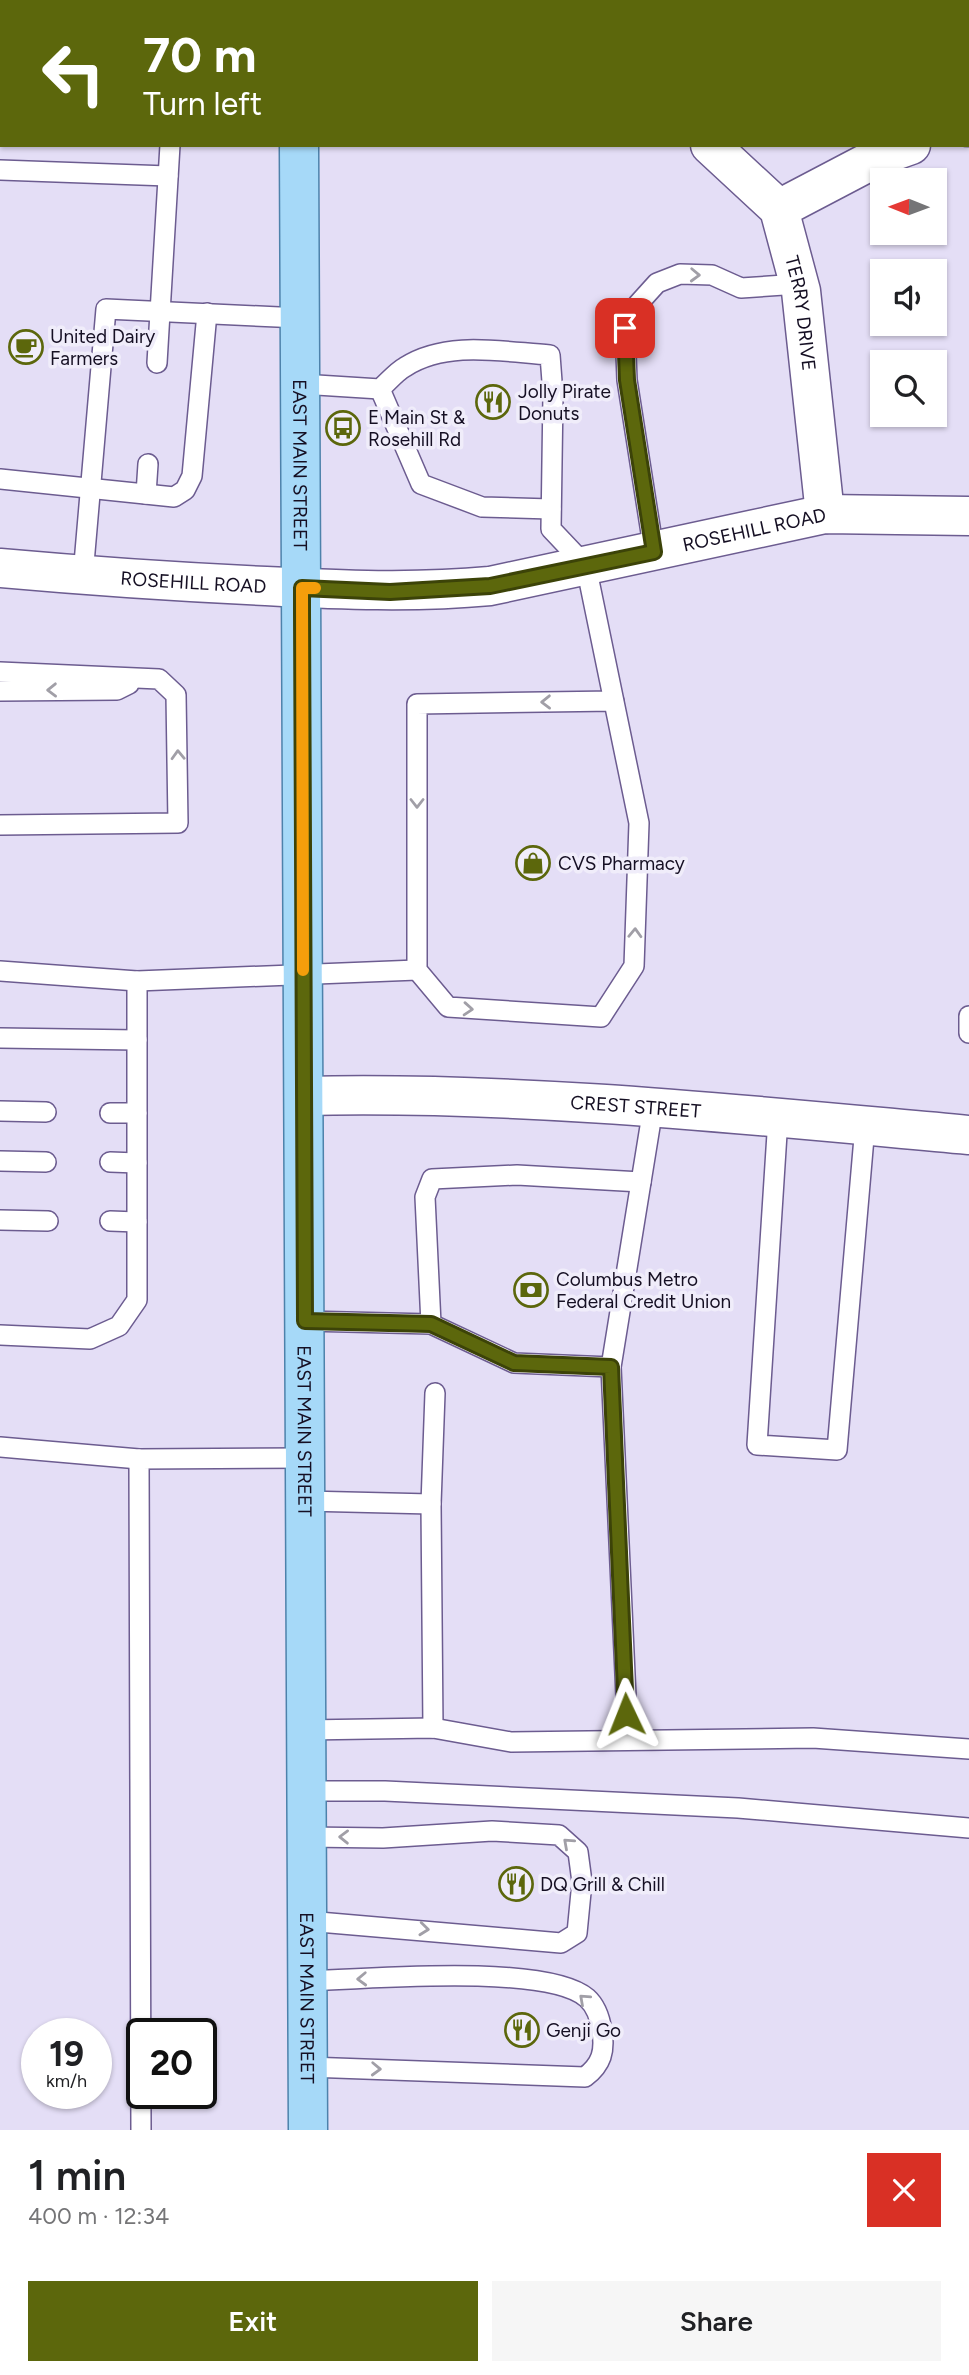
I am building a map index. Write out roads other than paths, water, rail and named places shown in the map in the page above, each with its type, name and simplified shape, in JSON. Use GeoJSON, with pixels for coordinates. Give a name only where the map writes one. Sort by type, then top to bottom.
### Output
{"type":"FeatureCollection","features":[{"type":"Feature","properties":{"kind":"main road","name":"EAST MAIN STREET"},"geometry":{"type":"LineString","coordinates":[[299,147],[308,2130]]}},
{"type":"Feature","properties":{"kind":"street"},"geometry":{"type":"LineString","coordinates":[[712,147],[779,209],[880,156],[905,147]]}},
{"type":"Feature","properties":{"kind":"street","name":"TERRY DRIVE"},"geometry":{"type":"LineString","coordinates":[[779,209],[799,284],[825,514]]}},
{"type":"Feature","properties":{"kind":"street","name":"ROSEHILL ROAD"},"geometry":{"type":"LineString","coordinates":[[0,568],[302,588],[441,590],[490,586],[825,514],[969,516]]}},
{"type":"Feature","properties":{"kind":"street","name":"CREST STREET"},"geometry":{"type":"LineString","coordinates":[[304,1096],[428,1094],[653,1108],[969,1135]]}},
{"type":"Feature","properties":{"kind":"lane"},"geometry":{"type":"LineString","coordinates":[[157,363],[170,147]]}},
{"type":"Feature","properties":{"kind":"lane"},"geometry":{"type":"LineString","coordinates":[[0,170],[168,176]]}},
{"type":"Feature","properties":{"kind":"lane"},"geometry":{"type":"LineString","coordinates":[[654,552],[627,380],[625,328],[638,304],[657,283],[680,274],[712,275],[741,288],[799,284]]}},
{"type":"Feature","properties":{"kind":"lane"},"geometry":{"type":"LineString","coordinates":[[83,575],[106,309],[300,318]]}},
{"type":"Feature","properties":{"kind":"lane"},"geometry":{"type":"LineString","coordinates":[[0,479],[174,497],[185,490],[192,476],[206,313]]}},
{"type":"Feature","properties":{"kind":"lane"},"geometry":{"type":"LineString","coordinates":[[301,384],[380,389],[404,367],[429,356],[461,349],[550,355],[553,395],[551,529],[586,566],[614,701],[639,823],[634,966],[601,1017],[448,1007],[417,970],[417,704],[614,701]]}},
{"type":"Feature","properties":{"kind":"lane"},"geometry":{"type":"LineString","coordinates":[[380,389],[421,484],[482,507],[551,509]]}},
{"type":"Feature","properties":{"kind":"lane"},"geometry":{"type":"LineString","coordinates":[[146,494],[149,464]]}},
{"type":"Feature","properties":{"kind":"lane"},"geometry":{"type":"LineString","coordinates":[[0,672],[159,680],[176,695],[178,823],[0,825]]}},
{"type":"Feature","properties":{"kind":"lane"},"geometry":{"type":"LineString","coordinates":[[0,691],[117,690],[143,678]]}},
{"type":"Feature","properties":{"kind":"lane"},"geometry":{"type":"LineString","coordinates":[[0,971],[137,981],[417,970]]}},
{"type":"Feature","properties":{"kind":"lane"},"geometry":{"type":"LineString","coordinates":[[0,1335],[90,1339],[119,1326],[137,1300],[137,981]]}},
{"type":"Feature","properties":{"kind":"lane"},"geometry":{"type":"LineString","coordinates":[[969,1016],[969,1033]]}},
{"type":"Feature","properties":{"kind":"lane"},"geometry":{"type":"LineString","coordinates":[[0,1038],[137,1040]]}},
{"type":"Feature","properties":{"kind":"lane"},"geometry":{"type":"LineString","coordinates":[[628,1741],[611,1367],[653,1108]]}},
{"type":"Feature","properties":{"kind":"lane"},"geometry":{"type":"LineString","coordinates":[[0,1111],[46,1112]]}},
{"type":"Feature","properties":{"kind":"lane"},"geometry":{"type":"LineString","coordinates":[[110,1113],[137,1113]]}},
{"type":"Feature","properties":{"kind":"lane"},"geometry":{"type":"LineString","coordinates":[[778,1118],[757,1445],[837,1450],[865,1126]]}},
{"type":"Feature","properties":{"kind":"lane"},"geometry":{"type":"LineString","coordinates":[[0,1161],[46,1162]]}},
{"type":"Feature","properties":{"kind":"lane"},"geometry":{"type":"LineString","coordinates":[[110,1162],[137,1163]]}},
{"type":"Feature","properties":{"kind":"lane"},"geometry":{"type":"LineString","coordinates":[[431,1324],[425,1197],[432,1179],[517,1175],[641,1182]]}},
{"type":"Feature","properties":{"kind":"lane"},"geometry":{"type":"LineString","coordinates":[[0,1220],[48,1221]]}},
{"type":"Feature","properties":{"kind":"lane"},"geometry":{"type":"LineString","coordinates":[[110,1221],[137,1222]]}},
{"type":"Feature","properties":{"kind":"lane"},"geometry":{"type":"LineString","coordinates":[[305,1321],[431,1324],[514,1363],[611,1367]]}},
{"type":"Feature","properties":{"kind":"lane"},"geometry":{"type":"LineString","coordinates":[[433,1728],[432,1504],[435,1393]]}},
{"type":"Feature","properties":{"kind":"lane"},"geometry":{"type":"LineString","coordinates":[[0,1447],[139,1459],[306,1458]]}},
{"type":"Feature","properties":{"kind":"lane"},"geometry":{"type":"LineString","coordinates":[[139,1459],[141,2130]]}},
{"type":"Feature","properties":{"kind":"lane"},"geometry":{"type":"LineString","coordinates":[[305,1501],[432,1504]]}},
{"type":"Feature","properties":{"kind":"lane"},"geometry":{"type":"LineString","coordinates":[[306,1730],[433,1728],[511,1742],[813,1738],[969,1749]]}},
{"type":"Feature","properties":{"kind":"lane"},"geometry":{"type":"LineString","coordinates":[[307,1791],[385,1791],[738,1808],[969,1828]]}},
{"type":"Feature","properties":{"kind":"lane"},"geometry":{"type":"LineString","coordinates":[[307,1837],[383,1838],[492,1831],[559,1835],[578,1852],[582,1882],[577,1933],[561,1943],[371,1924],[307,1921]]}},
{"type":"Feature","properties":{"kind":"lane"},"geometry":{"type":"LineString","coordinates":[[307,1981],[503,1975],[574,1990],[588,1998],[600,2016],[604,2044],[599,2066],[586,2077],[308,2067]]}},
{"type":"Feature","properties":{"kind":"place","name":"United Dairy Farmers"},"geometry":{"type":"Point","coordinates":[26,347]}},
{"type":"Feature","properties":{"kind":"place","name":"Jolly Pirate Donuts"},"geometry":{"type":"Point","coordinates":[493,402]}},
{"type":"Feature","properties":{"kind":"place","name":"E Main St & Rosehill Rd"},"geometry":{"type":"Point","coordinates":[343,428]}},
{"type":"Feature","properties":{"kind":"place","name":"CVS Pharmacy"},"geometry":{"type":"Point","coordinates":[533,863]}},
{"type":"Feature","properties":{"kind":"place","name":"Columbus Metro Federal Credit Union"},"geometry":{"type":"Point","coordinates":[531,1290]}},
{"type":"Feature","properties":{"kind":"place","name":"DQ Grill & Chill"},"geometry":{"type":"Point","coordinates":[516,1884]}},
{"type":"Feature","properties":{"kind":"place","name":"Genji Go"},"geometry":{"type":"Point","coordinates":[522,2030]}}]}
